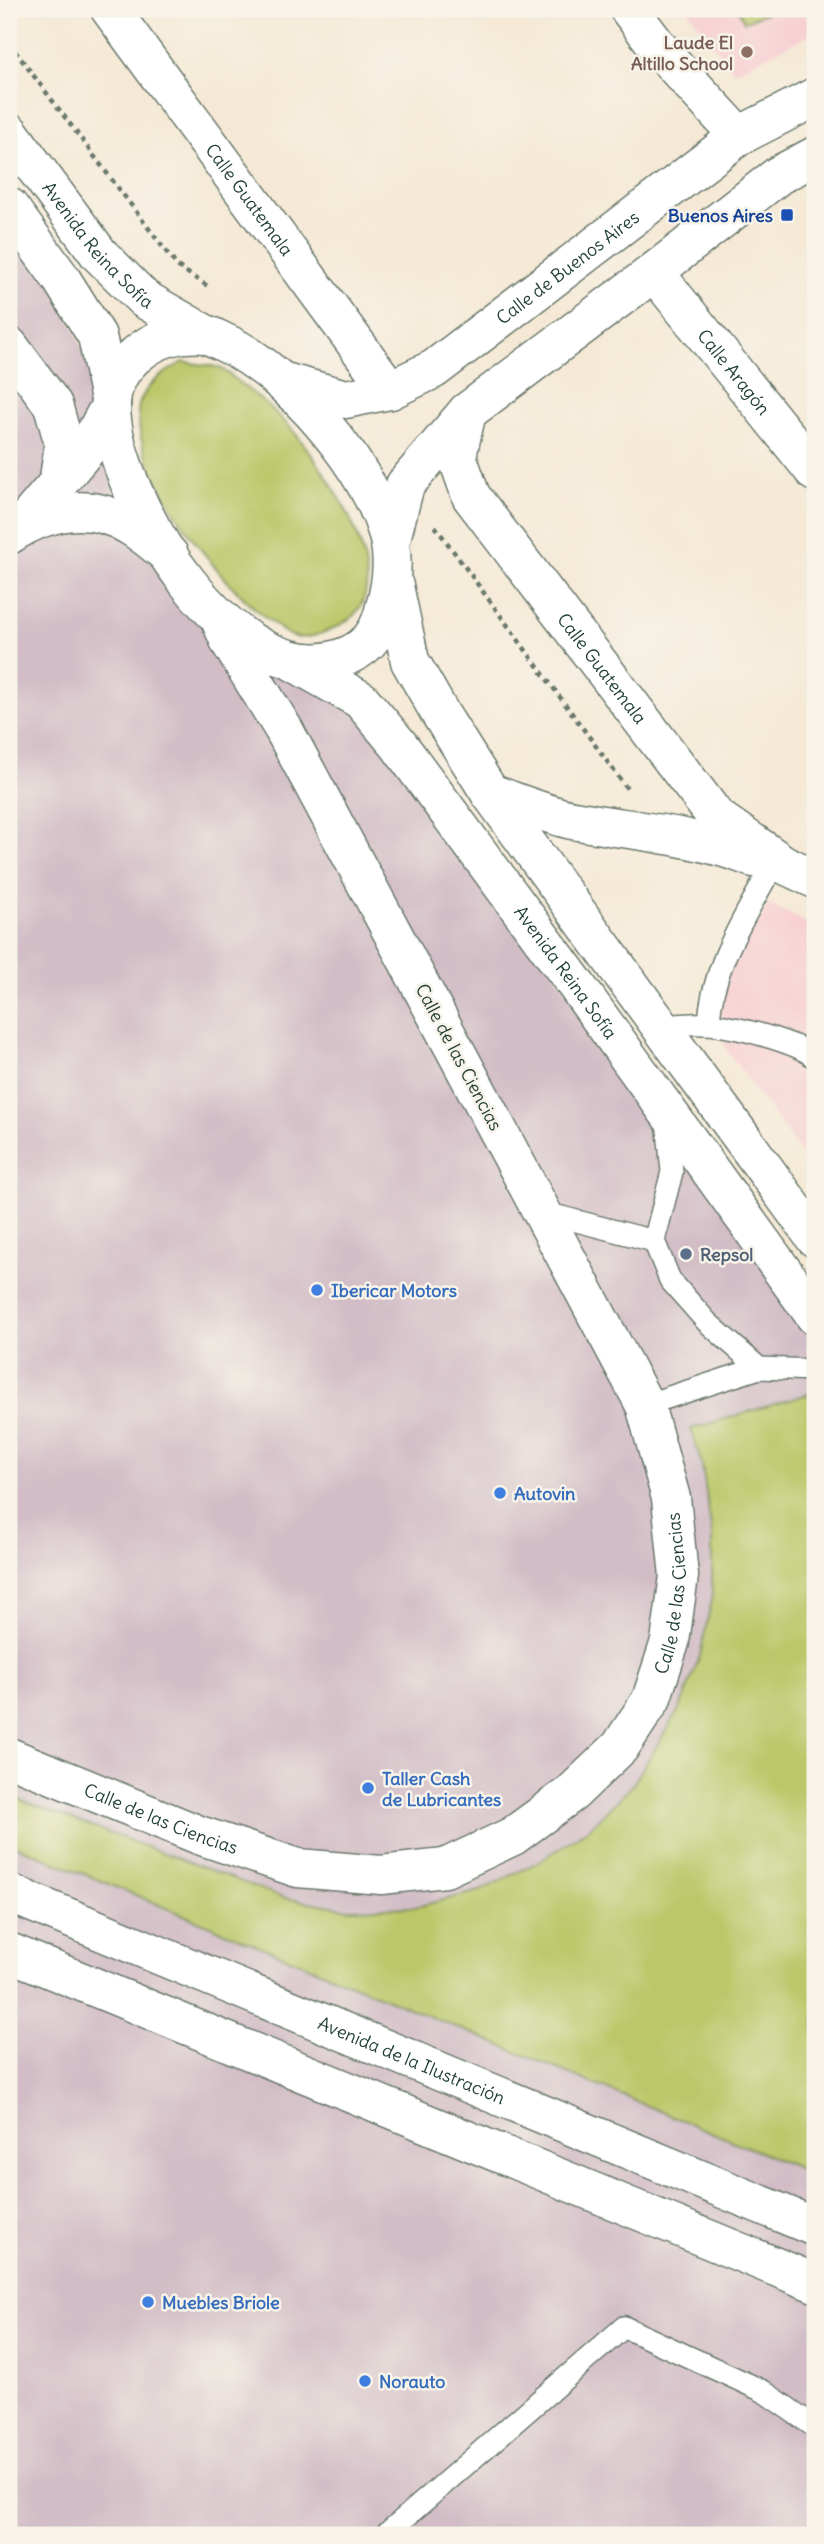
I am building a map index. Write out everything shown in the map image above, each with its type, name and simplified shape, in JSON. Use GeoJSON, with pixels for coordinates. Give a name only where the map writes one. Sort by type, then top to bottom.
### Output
{"type":"FeatureCollection","features":[{"type":"Feature","properties":{"kind":"street","name":"Calle Guatemala"},"geometry":{"type":"LineString","coordinates":[[110,9],[390,390]]}},
{"type":"Feature","properties":{"kind":"street"},"geometry":{"type":"LineString","coordinates":[[629,9],[661,51],[739,136]]}},
{"type":"Feature","properties":{"kind":"street","name":"Calle de Buenos Aires"},"geometry":{"type":"LineString","coordinates":[[281,381],[346,399],[390,390],[433,369],[739,136],[815,97]]}},
{"type":"Feature","properties":{"kind":"street","name":"Avenida Reina Sofía"},"geometry":{"type":"LineString","coordinates":[[9,132],[99,254],[144,299],[205,334],[242,350],[281,381],[318,417],[373,497],[391,560]]}},
{"type":"Feature","properties":{"kind":"street"},"geometry":{"type":"LineString","coordinates":[[288,659],[322,662],[342,658],[359,650],[380,626],[405,485],[467,412],[779,175],[815,156]]}},
{"type":"Feature","properties":{"kind":"street"},"geometry":{"type":"LineString","coordinates":[[9,207],[22,239],[97,336],[111,404],[116,446],[133,495],[169,555],[219,617]]}},
{"type":"Feature","properties":{"kind":"street","name":"Calle Aragón"},"geometry":{"type":"LineString","coordinates":[[654,272],[815,470]]}},
{"type":"Feature","properties":{"kind":"street"},"geometry":{"type":"LineString","coordinates":[[14,532],[86,450],[111,404],[118,378],[142,348],[166,336],[205,334]]}},
{"type":"Feature","properties":{"kind":"street"},"geometry":{"type":"LineString","coordinates":[[9,346],[52,405],[64,444],[58,485]]}},
{"type":"Feature","properties":{"kind":"street","name":"Calle Guatemala"},"geometry":{"type":"LineString","coordinates":[[467,412],[457,456],[471,496],[716,817],[805,866]]}},
{"type":"Feature","properties":{"kind":"street"},"geometry":{"type":"LineString","coordinates":[[14,532],[64,510],[103,513],[131,526],[169,555]]}},
{"type":"Feature","properties":{"kind":"street"},"geometry":{"type":"LineString","coordinates":[[391,560],[410,661],[441,715],[490,793],[815,1238]]}},
{"type":"Feature","properties":{"kind":"street","name":"Avenida Reina Sofía"},"geometry":{"type":"LineString","coordinates":[[219,617],[247,639],[360,700],[398,744],[815,1316]]}},
{"type":"Feature","properties":{"kind":"street","name":"Calle de las Ciencias"},"geometry":{"type":"LineString","coordinates":[[9,1757],[199,1835],[298,1868],[381,1875],[445,1868],[513,1836],[572,1793],[620,1746],[651,1700],[670,1642],[679,1576],[671,1498],[645,1405],[284,730],[230,642],[219,617]]}},
{"type":"Feature","properties":{"kind":"street"},"geometry":{"type":"LineString","coordinates":[[490,793],[564,818],[678,835],[724,846],[757,860],[805,866]]}},
{"type":"Feature","properties":{"kind":"street","name":"Avenida de la Ilustración"},"geometry":{"type":"LineString","coordinates":[[9,1893],[815,2227]]}},
{"type":"Feature","properties":{"kind":"street"},"geometry":{"type":"LineString","coordinates":[[9,1952],[815,2283]]}},
{"type":"Feature","properties":{"kind":"lane"},"geometry":{"type":"LineString","coordinates":[[709,1024],[710,999],[726,952],[764,881],[772,871],[805,866]]}},
{"type":"Feature","properties":{"kind":"lane"},"geometry":{"type":"LineString","coordinates":[[662,1027],[679,1023],[709,1024],[762,1035],[808,1051],[815,1058]]}},
{"type":"Feature","properties":{"kind":"lane"},"geometry":{"type":"LineString","coordinates":[[666,1110],[672,1172],[654,1241],[670,1280],[707,1322],[759,1368]]}},
{"type":"Feature","properties":{"kind":"lane"},"geometry":{"type":"LineString","coordinates":[[542,1212],[654,1241]]}},
{"type":"Feature","properties":{"kind":"lane"},"geometry":{"type":"LineString","coordinates":[[645,1405],[759,1368],[815,1370]]}},
{"type":"Feature","properties":{"kind":"lane"},"geometry":{"type":"LineString","coordinates":[[385,2535],[624,2327],[763,2391],[815,2427]]}},
{"type":"Feature","properties":{"kind":"shaded area","name":"Laude El Altillo School"},"geometry":{"type":"Polygon","coordinates":[[[687,9],[815,9],[815,32],[734,72],[687,9]]]}},
{"type":"Feature","properties":{"kind":"shaded area"},"geometry":{"type":"Polygon","coordinates":[[[9,227],[54,278],[166,559],[357,704],[815,1328],[815,2535],[9,2535],[9,227]]]}},
{"type":"Feature","properties":{"kind":"shaded area"},"geometry":{"type":"Polygon","coordinates":[[[769,904],[815,927],[815,1173],[728,1052],[718,1032],[723,978],[769,904]]]}},
{"type":"Feature","properties":{"kind":"green space"},"geometry":{"type":"Polygon","coordinates":[[[738,9],[775,9],[744,22],[738,9]]]}},
{"type":"Feature","properties":{"kind":"green space"},"geometry":{"type":"Polygon","coordinates":[[[183,362],[220,368],[264,402],[304,444],[338,495],[353,525],[363,555],[367,582],[360,606],[342,624],[304,638],[283,631],[232,587],[188,533],[169,503],[143,446],[138,409],[151,385],[183,362]]]}},
{"type":"Feature","properties":{"kind":"green space"},"geometry":{"type":"Polygon","coordinates":[[[815,1392],[815,2175],[9,1843],[9,1796],[285,1898],[350,1909],[415,1907],[480,1891],[540,1861],[588,1829],[631,1787],[680,1708],[700,1656],[712,1599],[712,1534],[702,1465],[691,1429],[815,1392]]]}},
{"type":"Feature","properties":{"kind":"place","name":"Laude El Altillo School"},"geometry":{"type":"Point","coordinates":[747,52]}},
{"type":"Feature","properties":{"kind":"place","name":"Buenos Aires"},"geometry":{"type":"Point","coordinates":[787,215]}},
{"type":"Feature","properties":{"kind":"place","name":"Repsol"},"geometry":{"type":"Point","coordinates":[686,1254]}},
{"type":"Feature","properties":{"kind":"place","name":"Ibericar Motors"},"geometry":{"type":"Point","coordinates":[317,1290]}},
{"type":"Feature","properties":{"kind":"place","name":"Autovin"},"geometry":{"type":"Point","coordinates":[500,1493]}},
{"type":"Feature","properties":{"kind":"place","name":"Taller Cash de Lubricantes"},"geometry":{"type":"Point","coordinates":[368,1788]}},
{"type":"Feature","properties":{"kind":"place","name":"Muebles Briole"},"geometry":{"type":"Point","coordinates":[148,2302]}},
{"type":"Feature","properties":{"kind":"place","name":"Norauto"},"geometry":{"type":"Point","coordinates":[365,2381]}}]}
